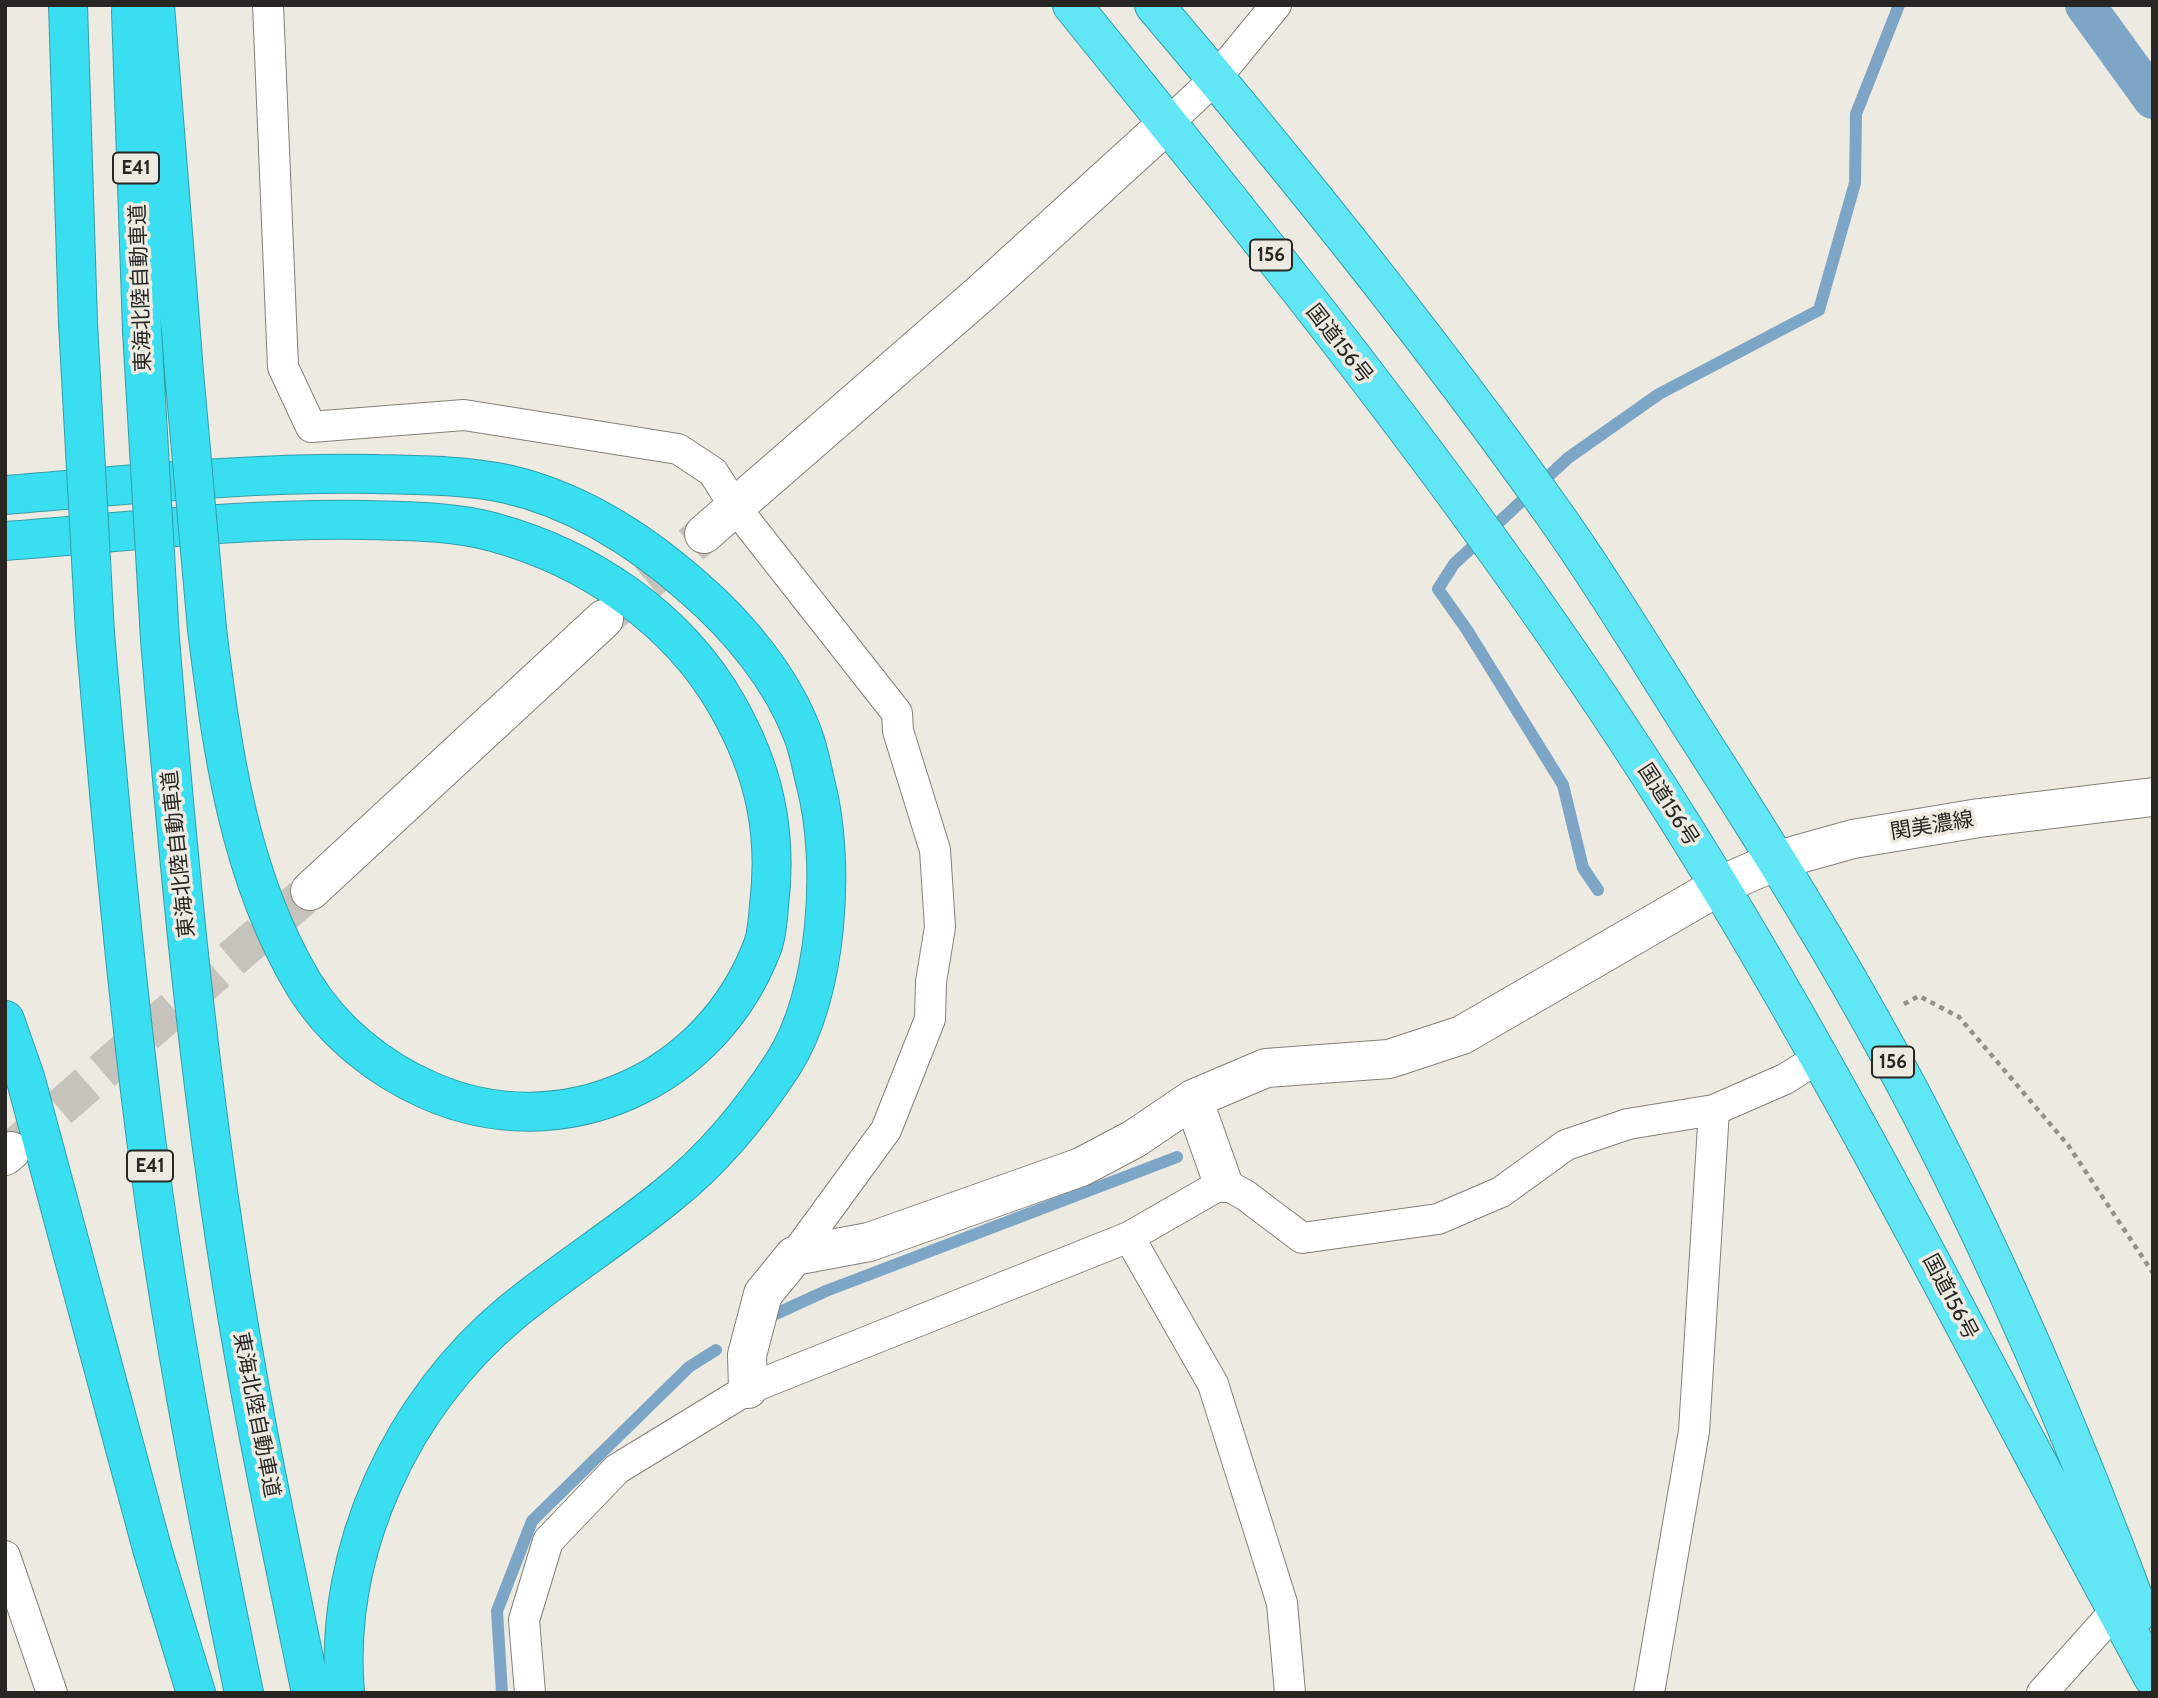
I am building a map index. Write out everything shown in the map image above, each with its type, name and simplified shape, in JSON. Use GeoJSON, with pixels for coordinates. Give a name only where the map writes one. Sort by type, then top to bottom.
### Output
{"type":"FeatureCollection","features":[{"type":"Feature","properties":{"kind":"highway","name":"E41"},"geometry":{"type":"LineString","coordinates":[[68,5],[78,323],[95,634],[117,893],[145,1134],[184,1383],[244,1693]]}},
{"type":"Feature","properties":{"kind":"highway","name":"東海北陸自動車道"},"geometry":{"type":"LineString","coordinates":[[131,5],[142,330],[160,639],[179,873],[210,1126],[246,1366],[311,1693]]}},
{"type":"Feature","properties":{"kind":"highway"},"geometry":{"type":"LineString","coordinates":[[5,541],[255,522],[411,521],[490,531],[552,553],[612,584],[669,628],[713,680],[750,746],[769,809],[773,873],[765,941],[738,997],[699,1044],[642,1086],[583,1108],[521,1113],[454,1101],[396,1076],[348,1038],[305,987],[275,930],[249,857],[221,746],[206,629],[184,372],[155,5]]}},
{"type":"Feature","properties":{"kind":"highway","name":"国道156号"},"geometry":{"type":"LineString","coordinates":[[1072,5],[1168,123],[1465,508],[1518,581],[1665,799],[1820,1057],[2134,1596],[2153,1677]]}},
{"type":"Feature","properties":{"kind":"highway","name":"国道156号"},"geometry":{"type":"LineString","coordinates":[[1154,5],[1426,339],[1520,467],[1557,518],[1778,860],[1922,1115],[1997,1270],[2091,1481],[2153,1646]]}},
{"type":"Feature","properties":{"kind":"highway"},"geometry":{"type":"LineString","coordinates":[[5,495],[254,476],[335,473],[437,475],[509,485],[587,513],[659,557],[723,613],[768,671],[803,734],[822,809],[827,895],[816,982],[786,1060],[736,1128],[673,1192],[509,1314],[452,1373],[407,1436],[374,1502],[352,1573],[342,1659],[345,1693]]}},
{"type":"Feature","properties":{"kind":"highway"},"geometry":{"type":"LineString","coordinates":[[5,1020],[25,1077],[153,1552],[196,1693]]}},
{"type":"Feature","properties":{"kind":"street"},"geometry":{"type":"LineString","coordinates":[[268,5],[282,367],[311,426],[464,415],[678,449],[713,472],[735,508],[897,713],[898,731],[934,850],[940,927],[931,982],[930,1019],[886,1130],[763,1294],[747,1355],[748,1389]]}},
{"type":"Feature","properties":{"kind":"street"},"geometry":{"type":"LineString","coordinates":[[704,534],[980,294],[1168,123],[1216,78],[1276,5]]}},
{"type":"Feature","properties":{"kind":"street"},"geometry":{"type":"LineString","coordinates":[[310,891],[604,619]]}},
{"type":"Feature","properties":{"kind":"street","name":"関美濃線"},"geometry":{"type":"LineString","coordinates":[[794,1256],[869,1241],[1082,1167],[1134,1139],[1194,1099],[1266,1068],[1389,1059],[1462,1035],[1719,886],[1778,860],[1853,839],[1979,818],[2153,797]]}},
{"type":"Feature","properties":{"kind":"street"},"geometry":{"type":"LineString","coordinates":[[1194,1099],[1223,1183],[1245,1195],[1302,1238],[1438,1219],[1501,1192],[1566,1145],[1628,1124],[1714,1110],[1785,1079],[1820,1057]]}},
{"type":"Feature","properties":{"kind":"street"},"geometry":{"type":"LineString","coordinates":[[1649,1693],[1694,1432],[1714,1110]]}},
{"type":"Feature","properties":{"kind":"street"},"geometry":{"type":"LineString","coordinates":[[530,1693],[524,1620],[548,1541],[618,1469],[748,1389],[1129,1237],[1223,1183]]}},
{"type":"Feature","properties":{"kind":"street"},"geometry":{"type":"LineString","coordinates":[[1129,1237],[1213,1384],[1282,1603],[1290,1693]]}},
{"type":"Feature","properties":{"kind":"street"},"geometry":{"type":"LineString","coordinates":[[5,1556],[52,1693]]}},
{"type":"Feature","properties":{"kind":"street"},"geometry":{"type":"LineString","coordinates":[[2042,1693],[2134,1596]]}},
{"type":"Feature","properties":{"kind":"path"},"geometry":{"type":"LineString","coordinates":[[1900,1007],[1919,996],[1959,1017],[2068,1145],[2153,1273]]}},
{"type":"Feature","properties":{"kind":"waterway"},"geometry":{"type":"LineString","coordinates":[[1598,890],[1583,868],[1563,785],[1467,630],[1438,589],[1454,564],[1568,458],[1659,394],[1819,310],[1855,183],[1856,114],[1899,5]]}},
{"type":"Feature","properties":{"kind":"waterway"},"geometry":{"type":"LineString","coordinates":[[2085,5],[2153,99]]}},
{"type":"Feature","properties":{"kind":"waterway"},"geometry":{"type":"LineString","coordinates":[[769,1317],[826,1291],[1177,1157]]}},
{"type":"Feature","properties":{"kind":"waterway"},"geometry":{"type":"LineString","coordinates":[[502,1693],[497,1611],[532,1521],[689,1367],[716,1350]]}},
{"type":"Feature","properties":{"kind":"tunnel"},"geometry":{"type":"LineString","coordinates":[[604,619],[704,534]]}},
{"type":"Feature","properties":{"kind":"tunnel"},"geometry":{"type":"LineString","coordinates":[[16,1146],[310,891]]}}]}
